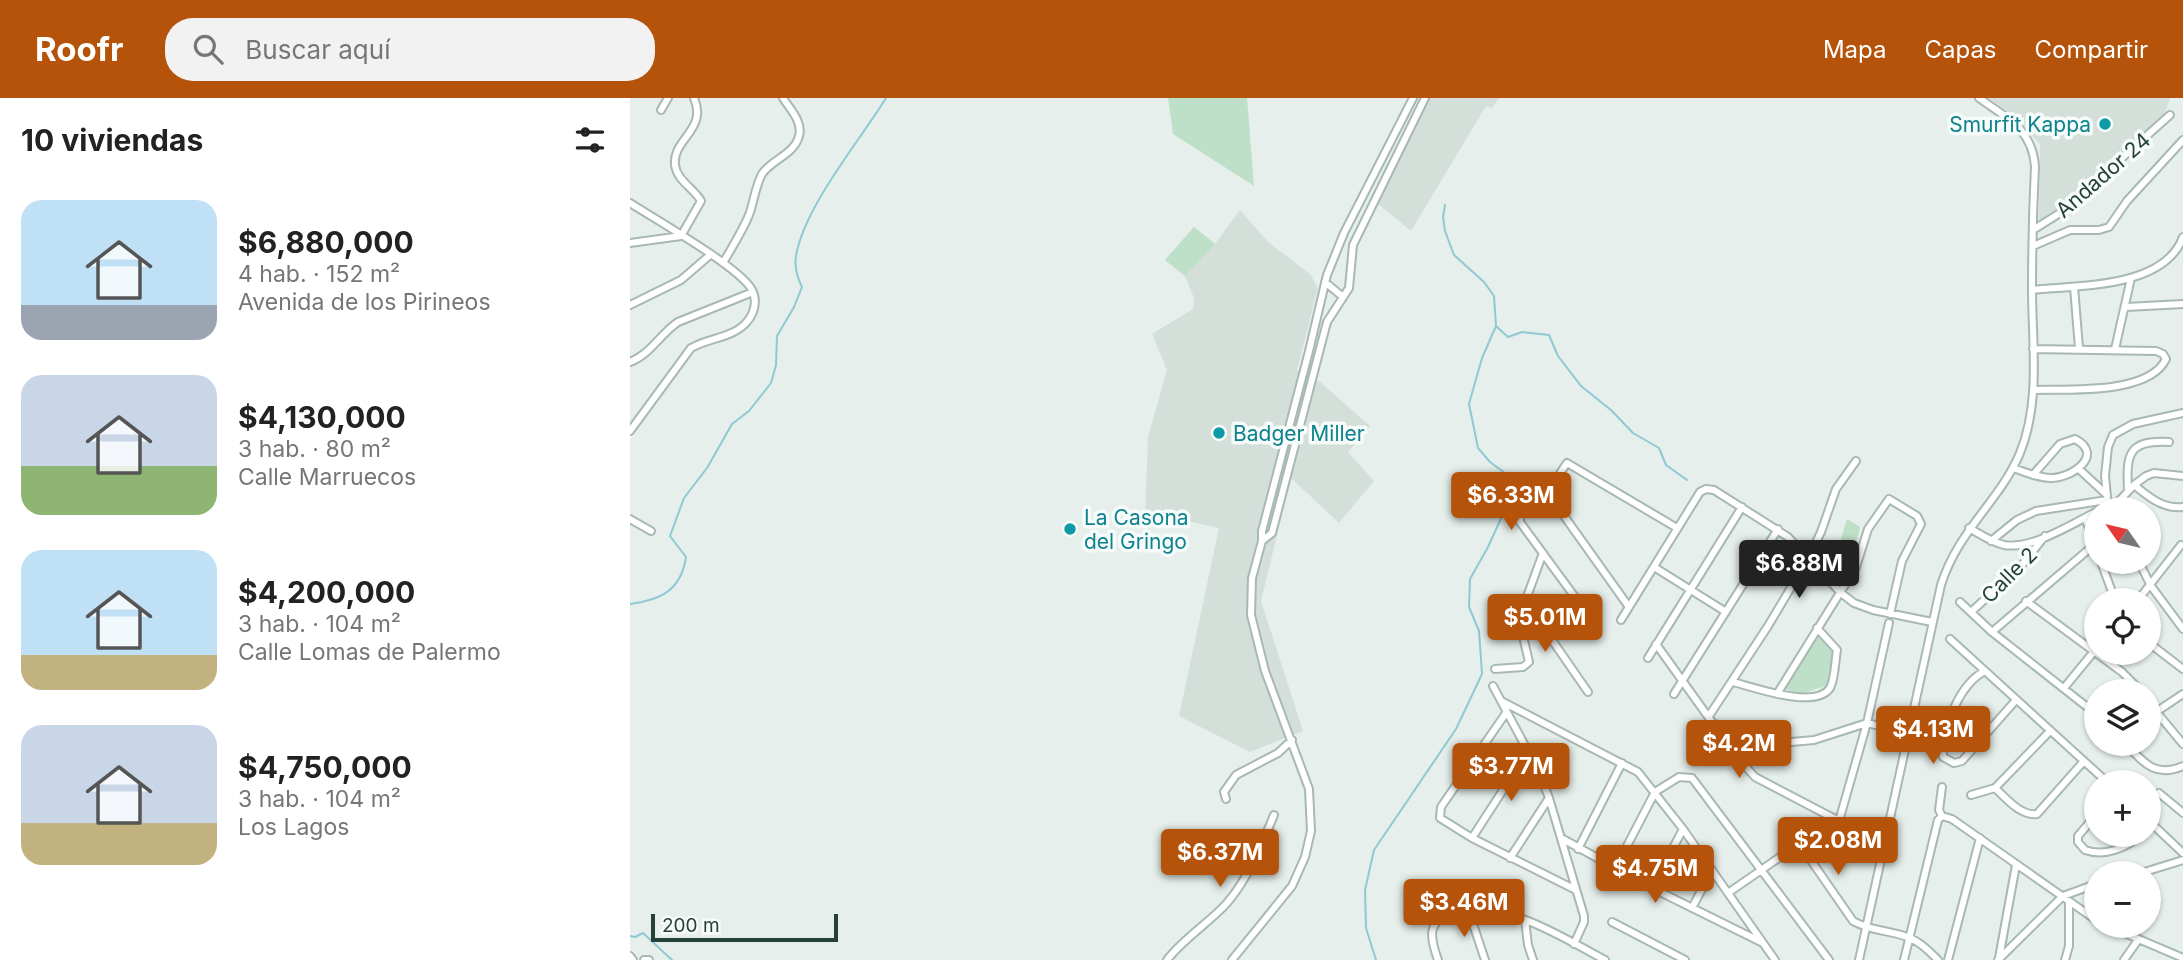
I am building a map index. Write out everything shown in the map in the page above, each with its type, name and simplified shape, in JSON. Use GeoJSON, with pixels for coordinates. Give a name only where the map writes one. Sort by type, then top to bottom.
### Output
{"type":"FeatureCollection","features":[{"type":"Feature","properties":{"kind":"street"},"geometry":{"type":"LineString","coordinates":[[661,110],[668,98]]}},
{"type":"Feature","properties":{"kind":"street"},"geometry":{"type":"LineString","coordinates":[[630,243],[681,236],[699,208],[701,201],[698,194],[678,175],[675,164],[677,154],[697,118],[698,110],[694,98]]}},
{"type":"Feature","properties":{"kind":"street"},"geometry":{"type":"LineString","coordinates":[[723,263],[747,219],[762,175],[767,168],[790,152],[799,136],[800,127],[783,98]]}},
{"type":"Feature","properties":{"kind":"street"},"geometry":{"type":"LineString","coordinates":[[1859,960],[1932,622],[1946,570],[1969,528],[2013,468],[2025,438],[2033,390],[2033,148],[2023,132],[1979,98]]}},
{"type":"Feature","properties":{"kind":"street"},"geometry":{"type":"LineString","coordinates":[[1413,99],[1415,107],[1424,101]]}},
{"type":"Feature","properties":{"kind":"street"},"geometry":{"type":"LineString","coordinates":[[1232,960],[1280,903],[1301,870],[1311,831],[1309,789],[1265,671],[1251,615],[1252,578],[1325,282],[1343,233],[1413,99]]}},
{"type":"Feature","properties":{"kind":"street"},"geometry":{"type":"LineString","coordinates":[[1262,541],[1272,533],[1327,322],[1350,280],[1353,245],[1424,101]]}},
{"type":"Feature","properties":{"kind":"street","name":"Andador 24"},"geometry":{"type":"LineString","coordinates":[[2033,229],[2060,214],[2170,116]]}},
{"type":"Feature","properties":{"kind":"street"},"geometry":{"type":"LineString","coordinates":[[1398,128],[1404,126],[1408,132]]}},
{"type":"Feature","properties":{"kind":"street"},"geometry":{"type":"LineString","coordinates":[[2033,246],[2070,230],[2099,230],[2109,227],[2127,201],[2183,140]]}},
{"type":"Feature","properties":{"kind":"street"},"geometry":{"type":"LineString","coordinates":[[630,203],[710,254],[746,281],[753,292],[755,306],[744,326],[691,348],[630,431]]}},
{"type":"Feature","properties":{"kind":"street"},"geometry":{"type":"LineString","coordinates":[[2032,290],[2131,278],[2167,261],[2177,251],[2183,237]]}},
{"type":"Feature","properties":{"kind":"street"},"geometry":{"type":"LineString","coordinates":[[630,305],[681,280],[710,254]]}},
{"type":"Feature","properties":{"kind":"street"},"geometry":{"type":"LineString","coordinates":[[2115,349],[2131,278]]}},
{"type":"Feature","properties":{"kind":"street"},"geometry":{"type":"LineString","coordinates":[[1325,282],[1343,297]]}},
{"type":"Feature","properties":{"kind":"street"},"geometry":{"type":"LineString","coordinates":[[2074,287],[2079,348]]}},
{"type":"Feature","properties":{"kind":"street"},"geometry":{"type":"LineString","coordinates":[[630,362],[649,351],[668,328],[678,322],[753,292]]}},
{"type":"Feature","properties":{"kind":"street"},"geometry":{"type":"LineString","coordinates":[[2126,307],[2183,304]]}},
{"type":"Feature","properties":{"kind":"street"},"geometry":{"type":"LineString","coordinates":[[2033,349],[2156,351],[2166,359],[2157,373],[2144,380],[2110,386],[2033,390]]}},
{"type":"Feature","properties":{"kind":"street"},"geometry":{"type":"LineString","coordinates":[[2106,497],[2107,458],[2110,441],[2115,433],[2133,424],[2183,413]]}},
{"type":"Feature","properties":{"kind":"street"},"geometry":{"type":"LineString","coordinates":[[1292,418],[1303,421]]}},
{"type":"Feature","properties":{"kind":"street"},"geometry":{"type":"LineString","coordinates":[[2013,468],[2033,475],[2060,478],[2080,470],[2085,462],[2086,450],[2080,442],[2070,439],[2055,449],[2033,475]]}},
{"type":"Feature","properties":{"kind":"street"},"geometry":{"type":"LineString","coordinates":[[2131,487],[2130,458],[2136,447],[2146,441],[2169,442]]}},
{"type":"Feature","properties":{"kind":"street"},"geometry":{"type":"LineString","coordinates":[[1709,716],[1733,682],[1808,559],[1836,489],[1856,461]]}},
{"type":"Feature","properties":{"kind":"street"},"geometry":{"type":"LineString","coordinates":[[1580,604],[1520,522],[1526,505],[1547,492],[1567,463],[1677,528]]}},
{"type":"Feature","properties":{"kind":"street"},"geometry":{"type":"LineString","coordinates":[[2080,470],[2101,497]]}},
{"type":"Feature","properties":{"kind":"street"},"geometry":{"type":"LineString","coordinates":[[2122,497],[2131,487],[2154,473],[2183,476]]}},
{"type":"Feature","properties":{"kind":"street"},"geometry":{"type":"LineString","coordinates":[[2131,487],[2158,503],[2175,508],[2183,507]]}},
{"type":"Feature","properties":{"kind":"street"},"geometry":{"type":"LineString","coordinates":[[1621,620],[1700,492],[1706,489],[1714,490],[1778,529],[1854,603],[1890,614],[1932,622]]}},
{"type":"Feature","properties":{"kind":"street"},"geometry":{"type":"LineString","coordinates":[[1547,492],[1629,607]]}},
{"type":"Feature","properties":{"kind":"street"},"geometry":{"type":"LineString","coordinates":[[1777,694],[1856,567],[1868,529],[1889,499],[1917,516],[1921,524],[1902,561],[1890,614]]}},
{"type":"Feature","properties":{"kind":"street"},"geometry":{"type":"LineString","coordinates":[[1991,541],[2017,520],[2036,511],[2084,506]]}},
{"type":"Feature","properties":{"kind":"street"},"geometry":{"type":"LineString","coordinates":[[1648,658],[1742,507]]}},
{"type":"Feature","properties":{"kind":"street"},"geometry":{"type":"LineString","coordinates":[[1969,528],[1991,541],[2021,545],[2084,517]]}},
{"type":"Feature","properties":{"kind":"street"},"geometry":{"type":"LineString","coordinates":[[630,519],[651,531]]}},
{"type":"Feature","properties":{"kind":"street"},"geometry":{"type":"LineString","coordinates":[[1674,694],[1778,529]]}},
{"type":"Feature","properties":{"kind":"street","name":"Calle 2"},"geometry":{"type":"LineString","coordinates":[[1971,612],[2021,566],[2045,536]]}},
{"type":"Feature","properties":{"kind":"street"},"geometry":{"type":"LineString","coordinates":[[2151,586],[2180,545]]}},
{"type":"Feature","properties":{"kind":"street"},"geometry":{"type":"LineString","coordinates":[[1495,669],[1523,667],[1529,662],[1521,613],[1543,553]]}},
{"type":"Feature","properties":{"kind":"street"},"geometry":{"type":"LineString","coordinates":[[1992,632],[2084,555]]}},
{"type":"Feature","properties":{"kind":"street"},"geometry":{"type":"LineString","coordinates":[[1654,567],[1726,612]]}},
{"type":"Feature","properties":{"kind":"street"},"geometry":{"type":"LineString","coordinates":[[2145,574],[2180,626]]}},
{"type":"Feature","properties":{"kind":"street"},"geometry":{"type":"LineString","coordinates":[[1525,601],[1588,692]]}},
{"type":"Feature","properties":{"kind":"street"},"geometry":{"type":"LineString","coordinates":[[2026,601],[2084,643]]}},
{"type":"Feature","properties":{"kind":"street"},"geometry":{"type":"LineString","coordinates":[[1961,602],[1992,632],[2084,704]]}},
{"type":"Feature","properties":{"kind":"street"},"geometry":{"type":"LineString","coordinates":[[2180,626],[2183,616]]}},
{"type":"Feature","properties":{"kind":"street"},"geometry":{"type":"LineString","coordinates":[[1839,821],[1867,723],[1889,623]]}},
{"type":"Feature","properties":{"kind":"street"},"geometry":{"type":"LineString","coordinates":[[1733,682],[1801,698],[1826,692],[1831,686],[1836,650],[1817,628]]}},
{"type":"Feature","properties":{"kind":"street"},"geometry":{"type":"LineString","coordinates":[[1950,639],[2094,770]]}},
{"type":"Feature","properties":{"kind":"street"},"geometry":{"type":"LineString","coordinates":[[1657,644],[1737,757],[1755,777],[1839,821],[1884,840]]}},
{"type":"Feature","properties":{"kind":"street"},"geometry":{"type":"LineString","coordinates":[[2161,652],[2183,669]]}},
{"type":"Feature","properties":{"kind":"street"},"geometry":{"type":"LineString","coordinates":[[2064,688],[2084,664]]}},
{"type":"Feature","properties":{"kind":"street"},"geometry":{"type":"LineString","coordinates":[[2113,665],[2129,679]]}},
{"type":"Feature","properties":{"kind":"street"},"geometry":{"type":"LineString","coordinates":[[1985,671],[1968,684],[1958,700],[1946,736],[1943,757],[1954,763],[1962,761],[2016,700]]}},
{"type":"Feature","properties":{"kind":"street"},"geometry":{"type":"LineString","coordinates":[[1493,686],[1549,799],[1584,922],[1574,944]]}},
{"type":"Feature","properties":{"kind":"street"},"geometry":{"type":"LineString","coordinates":[[2161,709],[2183,694]]}},
{"type":"Feature","properties":{"kind":"street"},"geometry":{"type":"LineString","coordinates":[[1501,701],[1638,772],[1713,870],[1775,960]]}},
{"type":"Feature","properties":{"kind":"street"},"geometry":{"type":"LineString","coordinates":[[1506,713],[1441,807],[1439,814],[1445,821],[1472,838],[1576,890]]}},
{"type":"Feature","properties":{"kind":"street"},"geometry":{"type":"LineString","coordinates":[[2161,718],[2183,744]]}},
{"type":"Feature","properties":{"kind":"street"},"geometry":{"type":"LineString","coordinates":[[1714,724],[1800,743],[1867,723],[1909,733]]}},
{"type":"Feature","properties":{"kind":"street"},"geometry":{"type":"LineString","coordinates":[[1971,795],[1995,788],[2050,731]]}},
{"type":"Feature","properties":{"kind":"street"},"geometry":{"type":"LineString","coordinates":[[1226,799],[1224,792],[1236,775],[1278,753],[1292,740]]}},
{"type":"Feature","properties":{"kind":"street"},"geometry":{"type":"LineString","coordinates":[[1472,838],[1527,752]]}},
{"type":"Feature","properties":{"kind":"street"},"geometry":{"type":"LineString","coordinates":[[2139,756],[2153,769],[2171,770],[2183,765]]}},
{"type":"Feature","properties":{"kind":"street"},"geometry":{"type":"LineString","coordinates":[[1995,788],[2021,810],[2032,815],[2042,809],[2084,761]]}},
{"type":"Feature","properties":{"kind":"street"},"geometry":{"type":"LineString","coordinates":[[1578,849],[1622,763]]}},
{"type":"Feature","properties":{"kind":"street"},"geometry":{"type":"LineString","coordinates":[[1615,869],[1655,792],[1679,777],[1687,776],[1697,782],[1829,960]]}},
{"type":"Feature","properties":{"kind":"street"},"geometry":{"type":"LineString","coordinates":[[1904,960],[1940,818],[1942,787]]}},
{"type":"Feature","properties":{"kind":"street"},"geometry":{"type":"LineString","coordinates":[[2161,795],[2183,813]]}},
{"type":"Feature","properties":{"kind":"street"},"geometry":{"type":"LineString","coordinates":[[1510,858],[1549,799]]}},
{"type":"Feature","properties":{"kind":"street"},"geometry":{"type":"LineString","coordinates":[[1167,960],[1226,903],[1246,877],[1273,815]]}},
{"type":"Feature","properties":{"kind":"street"},"geometry":{"type":"LineString","coordinates":[[1940,818],[1952,819],[2084,912]]}},
{"type":"Feature","properties":{"kind":"street"},"geometry":{"type":"LineString","coordinates":[[1652,888],[1683,829]]}},
{"type":"Feature","properties":{"kind":"street"},"geometry":{"type":"LineString","coordinates":[[2084,829],[2078,836],[2078,842],[2085,850],[2108,852],[2123,847]]}},
{"type":"Feature","properties":{"kind":"street"},"geometry":{"type":"LineString","coordinates":[[2161,834],[2183,853]]}},
{"type":"Feature","properties":{"kind":"street"},"geometry":{"type":"LineString","coordinates":[[1561,838],[1615,869],[1764,943]]}},
{"type":"Feature","properties":{"kind":"street"},"geometry":{"type":"LineString","coordinates":[[1948,960],[1980,838]]}},
{"type":"Feature","properties":{"kind":"street"},"geometry":{"type":"LineString","coordinates":[[1728,892],[1793,848],[1801,846],[1853,921],[1865,927],[1909,937],[1926,947],[1938,960]]}},
{"type":"Feature","properties":{"kind":"street"},"geometry":{"type":"LineString","coordinates":[[2161,867],[2183,860]]}},
{"type":"Feature","properties":{"kind":"street"},"geometry":{"type":"LineString","coordinates":[[1998,960],[2016,864]]}},
{"type":"Feature","properties":{"kind":"street"},"geometry":{"type":"LineString","coordinates":[[1692,908],[1713,870]]}},
{"type":"Feature","properties":{"kind":"street"},"geometry":{"type":"LineString","coordinates":[[1998,960],[2063,897],[2084,889]]}},
{"type":"Feature","properties":{"kind":"street"},"geometry":{"type":"LineString","coordinates":[[2065,960],[2069,946],[2069,902]]}},
{"type":"Feature","properties":{"kind":"street"},"geometry":{"type":"LineString","coordinates":[[1438,960],[1432,942],[1432,931],[1437,922],[1444,916],[1468,909],[1499,912],[1525,920],[1605,960]]}},
{"type":"Feature","properties":{"kind":"street"},"geometry":{"type":"LineString","coordinates":[[1468,909],[1485,960]]}},
{"type":"Feature","properties":{"kind":"street"},"geometry":{"type":"LineString","coordinates":[[1525,920],[1533,960]]}},
{"type":"Feature","properties":{"kind":"street"},"geometry":{"type":"LineString","coordinates":[[1612,922],[1685,960]]}},
{"type":"Feature","properties":{"kind":"street"},"geometry":{"type":"LineString","coordinates":[[2134,938],[2182,959]]}},
{"type":"Feature","properties":{"kind":"street"},"geometry":{"type":"LineString","coordinates":[[2124,960],[2138,940]]}},
{"type":"Feature","properties":{"kind":"street"},"geometry":{"type":"LineString","coordinates":[[644,960],[649,960]]}},
{"type":"Feature","properties":{"kind":"shaded area"},"geometry":{"type":"Polygon","coordinates":[[[1430,98],[1499,98],[1492,108],[1486,106],[1411,231],[1377,203],[1430,98]]]}},
{"type":"Feature","properties":{"kind":"shaded area"},"geometry":{"type":"Polygon","coordinates":[[[1989,98],[2170,98],[2165,113],[2058,211],[2039,222],[2040,144],[2010,113],[1989,98]]]}},
{"type":"Feature","properties":{"kind":"shaded area"},"geometry":{"type":"Polygon","coordinates":[[[1240,210],[1268,242],[1310,274],[1318,288],[1297,370],[1319,381],[1370,426],[1348,452],[1374,481],[1339,523],[1291,478],[1261,601],[1303,731],[1250,752],[1179,716],[1219,528],[1187,521],[1145,519],[1148,437],[1167,370],[1152,334],[1193,309],[1194,298],[1185,276],[1165,260],[1194,227],[1215,244],[1240,210]]]}},
{"type":"Feature","properties":{"kind":"green space"},"geometry":{"type":"Polygon","coordinates":[[[1168,98],[1247,98],[1254,186],[1173,134],[1168,98]]]}},
{"type":"Feature","properties":{"kind":"green space"},"geometry":{"type":"Polygon","coordinates":[[[1194,227],[1215,244],[1185,276],[1165,260],[1194,227]]]}},
{"type":"Feature","properties":{"kind":"green space"},"geometry":{"type":"Polygon","coordinates":[[[1847,519],[1860,527],[1852,563],[1837,552],[1847,519]]]}},
{"type":"Feature","properties":{"kind":"green space"},"geometry":{"type":"Polygon","coordinates":[[[1817,632],[1835,649],[1827,685],[1800,695],[1783,688],[1817,632]]]}},
{"type":"Feature","properties":{"kind":"waterway"},"geometry":{"type":"LineString","coordinates":[[630,604],[660,596],[674,586],[679,578],[686,557],[670,536],[684,498],[707,468],[732,424],[749,411],[771,383],[776,365],[777,336],[802,287],[795,264],[801,237],[821,196],[886,98]]}},
{"type":"Feature","properties":{"kind":"waterway"},"geometry":{"type":"LineString","coordinates":[[1376,960],[1366,928],[1365,890],[1374,850],[1456,729],[1482,674],[1479,631],[1469,607],[1470,579],[1509,501],[1509,476],[1490,462],[1478,448],[1469,404],[1482,358],[1496,326],[1494,296],[1484,282],[1454,255],[1445,231],[1445,205]]}},
{"type":"Feature","properties":{"kind":"waterway"},"geometry":{"type":"LineString","coordinates":[[1497,327],[1508,337],[1522,332],[1549,335],[1558,356],[1581,386],[1611,410],[1633,433],[1659,448],[1666,465],[1687,480]]}},
{"type":"Feature","properties":{"kind":"waterway"},"geometry":{"type":"LineString","coordinates":[[630,936],[643,933],[672,960]]}},
{"type":"Feature","properties":{"kind":"place","name":"Smurfit Kappa"},"geometry":{"type":"Point","coordinates":[2105,124]}},
{"type":"Feature","properties":{"kind":"place","name":"Badger Miller"},"geometry":{"type":"Point","coordinates":[1219,433]}},
{"type":"Feature","properties":{"kind":"place","name":"La Casona del Gringo"},"geometry":{"type":"Point","coordinates":[1070,529]}}]}
